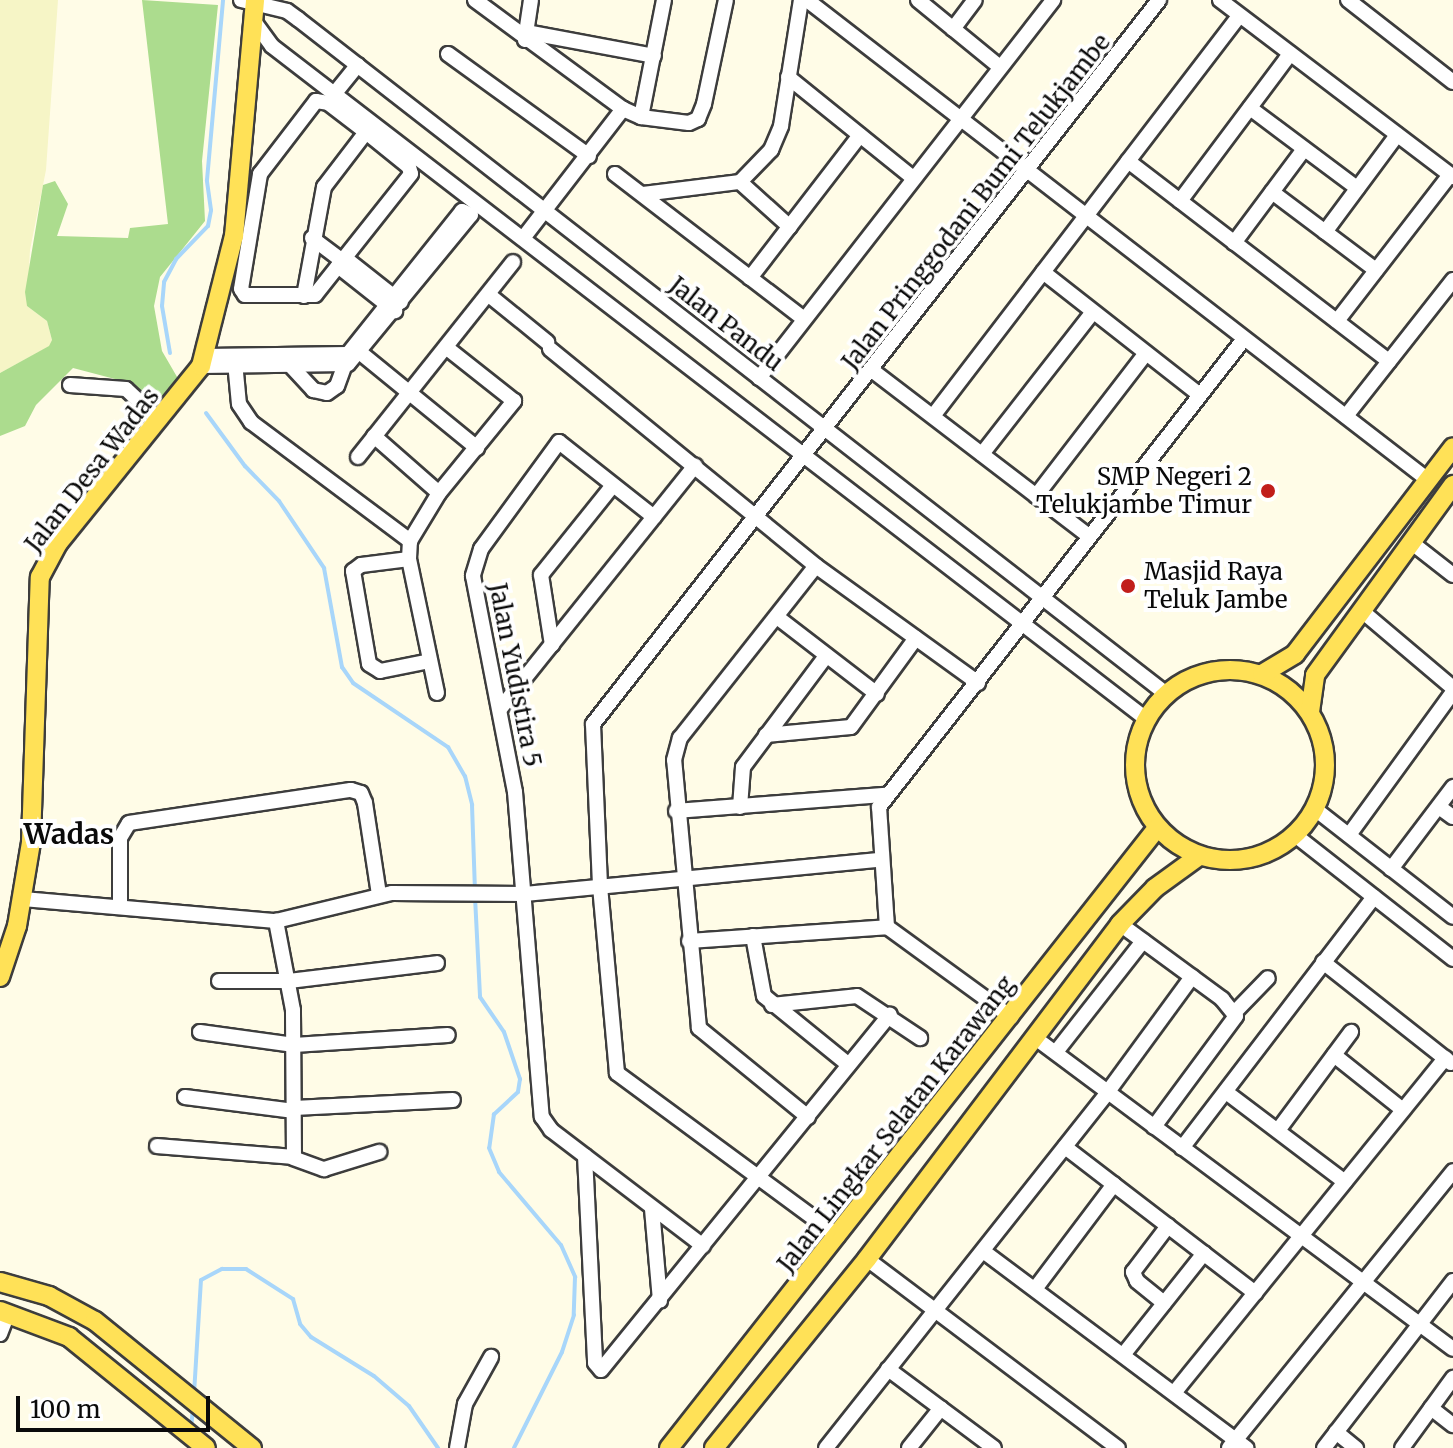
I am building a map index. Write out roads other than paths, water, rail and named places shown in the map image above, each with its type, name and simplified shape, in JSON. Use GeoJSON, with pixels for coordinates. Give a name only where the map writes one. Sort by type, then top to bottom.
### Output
{"type":"FeatureCollection","features":[{"type":"Feature","properties":{"kind":"main road","name":"Jalan Desa Wadas"},"geometry":{"type":"LineString","coordinates":[[0,977],[23,899],[31,842],[40,577],[59,542],[180,397],[203,361],[234,236],[256,24],[255,0]]}},
{"type":"Feature","properties":{"kind":"main road"},"geometry":{"type":"LineString","coordinates":[[1262,674],[1295,654],[1453,447]]}},
{"type":"Feature","properties":{"kind":"main road"},"geometry":{"type":"LineString","coordinates":[[1310,712],[1315,675],[1450,494]]}},
{"type":"Feature","properties":{"kind":"main road"},"geometry":{"type":"LineString","coordinates":[[1228,669],[1262,674],[1287,688],[1310,712],[1326,757],[1315,809],[1295,835],[1246,859],[1199,856],[1157,828],[1141,804],[1133,775],[1135,746],[1145,718],[1165,693],[1206,673],[1228,669]]}},
{"type":"Feature","properties":{"kind":"main road","name":"Jalan Lingkar Selatan Karawang"},"geometry":{"type":"LineString","coordinates":[[669,1448],[760,1337],[1157,828]]}},
{"type":"Feature","properties":{"kind":"main road"},"geometry":{"type":"LineString","coordinates":[[714,1448],[867,1259],[1120,924],[1155,888],[1199,856]]}},
{"type":"Feature","properties":{"kind":"main road"},"geometry":{"type":"LineString","coordinates":[[0,1282],[69,1305],[252,1448]]}},
{"type":"Feature","properties":{"kind":"main road"},"geometry":{"type":"LineString","coordinates":[[4,1312],[69,1337],[202,1445]]}},
{"type":"Feature","properties":{"kind":"main road"},"geometry":{"type":"LineString","coordinates":[[760,1337],[790,1356]]}},
{"type":"Feature","properties":{"kind":"street","name":"Jalan Pandu"},"geometry":{"type":"LineString","coordinates":[[241,0],[255,0],[287,11],[1165,693]]}},
{"type":"Feature","properties":{"kind":"street"},"geometry":{"type":"LineString","coordinates":[[475,0],[623,109],[641,117],[689,123],[698,119],[726,0]]}},
{"type":"Feature","properties":{"kind":"street"},"geometry":{"type":"LineString","coordinates":[[526,36],[531,0]]}},
{"type":"Feature","properties":{"kind":"street"},"geometry":{"type":"LineString","coordinates":[[641,117],[664,0]]}},
{"type":"Feature","properties":{"kind":"street"},"geometry":{"type":"LineString","coordinates":[[643,194],[740,182],[775,143],[804,0],[1428,480]]}},
{"type":"Feature","properties":{"kind":"street"},"geometry":{"type":"LineString","coordinates":[[918,0],[1000,67]]}},
{"type":"Feature","properties":{"kind":"street"},"geometry":{"type":"LineString","coordinates":[[953,29],[975,0]]}},
{"type":"Feature","properties":{"kind":"street"},"geometry":{"type":"LineString","coordinates":[[759,378],[957,119],[1053,0]]}},
{"type":"Feature","properties":{"kind":"street","name":"Jalan Pringgodani Bumi Telukjambe"},"geometry":{"type":"LineString","coordinates":[[838,1236],[617,1073],[600,885],[593,724],[801,457],[873,371],[1159,0]]}},
{"type":"Feature","properties":{"kind":"street"},"geometry":{"type":"LineString","coordinates":[[1220,0],[1452,176],[1337,321]]}},
{"type":"Feature","properties":{"kind":"street"},"geometry":{"type":"LineString","coordinates":[[1348,0],[1453,82]]}},
{"type":"Feature","properties":{"kind":"street"},"geometry":{"type":"LineString","coordinates":[[933,416],[1239,16]]}},
{"type":"Feature","properties":{"kind":"street"},"geometry":{"type":"LineString","coordinates":[[256,24],[272,46],[524,237],[1019,626],[1145,718]]}},
{"type":"Feature","properties":{"kind":"street"},"geometry":{"type":"LineString","coordinates":[[526,36],[654,56]]}},
{"type":"Feature","properties":{"kind":"street"},"geometry":{"type":"LineString","coordinates":[[448,54],[589,156]]}},
{"type":"Feature","properties":{"kind":"street"},"geometry":{"type":"LineString","coordinates":[[1180,201],[1290,54]]}},
{"type":"Feature","properties":{"kind":"street"},"geometry":{"type":"LineString","coordinates":[[335,93],[358,65]]}},
{"type":"Feature","properties":{"kind":"street"},"geometry":{"type":"LineString","coordinates":[[788,77],[912,177]]}},
{"type":"Feature","properties":{"kind":"street"},"geometry":{"type":"LineString","coordinates":[[316,101],[328,103],[366,132],[409,167],[411,174],[342,262],[320,291],[304,296],[242,293],[260,174],[316,101]]}},
{"type":"Feature","properties":{"kind":"street"},"geometry":{"type":"LineString","coordinates":[[1250,108],[1357,188]]}},
{"type":"Feature","properties":{"kind":"street"},"geometry":{"type":"LineString","coordinates":[[524,237],[623,109]]}},
{"type":"Feature","properties":{"kind":"street"},"geometry":{"type":"LineString","coordinates":[[304,296],[312,238],[324,187],[366,132]]}},
{"type":"Feature","properties":{"kind":"street"},"geometry":{"type":"LineString","coordinates":[[750,278],[860,135]]}},
{"type":"Feature","properties":{"kind":"street"},"geometry":{"type":"LineString","coordinates":[[1325,232],[1397,135]]}},
{"type":"Feature","properties":{"kind":"street"},"geometry":{"type":"LineString","coordinates":[[1234,243],[1304,149]]}},
{"type":"Feature","properties":{"kind":"street"},"geometry":{"type":"LineString","coordinates":[[1128,161],[1389,361]]}},
{"type":"Feature","properties":{"kind":"street"},"geometry":{"type":"LineString","coordinates":[[615,174],[804,319]]}},
{"type":"Feature","properties":{"kind":"street"},"geometry":{"type":"LineString","coordinates":[[740,182],[790,227]]}},
{"type":"Feature","properties":{"kind":"street"},"geometry":{"type":"LineString","coordinates":[[1272,192],[1376,270]]}},
{"type":"Feature","properties":{"kind":"street"},"geometry":{"type":"LineString","coordinates":[[293,362],[313,390],[327,393],[352,355],[458,223]]}},
{"type":"Feature","properties":{"kind":"street"},"geometry":{"type":"LineString","coordinates":[[312,238],[395,304]]}},
{"type":"Feature","properties":{"kind":"street"},"geometry":{"type":"LineString","coordinates":[[358,457],[513,262]]}},
{"type":"Feature","properties":{"kind":"street"},"geometry":{"type":"LineString","coordinates":[[1043,272],[1200,395]]}},
{"type":"Feature","properties":{"kind":"street"},"geometry":{"type":"LineString","coordinates":[[1346,416],[1453,280]]}},
{"type":"Feature","properties":{"kind":"street"},"geometry":{"type":"LineString","coordinates":[[489,295],[816,566],[978,683]]}},
{"type":"Feature","properties":{"kind":"street"},"geometry":{"type":"LineString","coordinates":[[982,454],[1093,312]]}},
{"type":"Feature","properties":{"kind":"street"},"geometry":{"type":"LineString","coordinates":[[887,927],[877,818],[885,795],[978,683],[1042,596],[1244,339]]}},
{"type":"Feature","properties":{"kind":"street"},"geometry":{"type":"LineString","coordinates":[[437,693],[409,559],[410,541],[439,493],[514,401],[447,348]]}},
{"type":"Feature","properties":{"kind":"street"},"geometry":{"type":"LineString","coordinates":[[1036,496],[1146,353]]}},
{"type":"Feature","properties":{"kind":"street"},"geometry":{"type":"LineString","coordinates":[[203,361],[293,362],[352,355],[410,394],[477,448]]}},
{"type":"Feature","properties":{"kind":"street"},"geometry":{"type":"LineString","coordinates":[[235,363],[239,404],[251,422],[410,541]]}},
{"type":"Feature","properties":{"kind":"street"},"geometry":{"type":"LineString","coordinates":[[873,371],[1089,536]]}},
{"type":"Feature","properties":{"kind":"street"},"geometry":{"type":"LineString","coordinates":[[70,385],[126,389],[159,420]]}},
{"type":"Feature","properties":{"kind":"street"},"geometry":{"type":"LineString","coordinates":[[374,436],[439,493]]}},
{"type":"Feature","properties":{"kind":"street","name":"Jalan Yudistira 5"},"geometry":{"type":"LineString","coordinates":[[613,485],[559,442],[474,567],[511,764],[539,1107],[551,1130],[703,1246]]}},
{"type":"Feature","properties":{"kind":"street"},"geometry":{"type":"LineString","coordinates":[[500,709],[695,466]]}},
{"type":"Feature","properties":{"kind":"street"},"geometry":{"type":"LineString","coordinates":[[552,645],[541,575],[613,485],[654,517]]}},
{"type":"Feature","properties":{"kind":"street"},"geometry":{"type":"LineString","coordinates":[[1412,543],[1453,575]]}},
{"type":"Feature","properties":{"kind":"street"},"geometry":{"type":"LineString","coordinates":[[409,559],[361,565],[353,571],[369,664],[380,671],[430,661]]}},
{"type":"Feature","properties":{"kind":"street"},"geometry":{"type":"LineString","coordinates":[[808,1117],[699,1028],[682,877],[674,760],[680,738],[816,566]]}},
{"type":"Feature","properties":{"kind":"street"},"geometry":{"type":"LineString","coordinates":[[1349,835],[1453,690],[1362,611]]}},
{"type":"Feature","properties":{"kind":"street"},"geometry":{"type":"LineString","coordinates":[[777,617],[877,694]]}},
{"type":"Feature","properties":{"kind":"street"},"geometry":{"type":"LineString","coordinates":[[766,735],[845,730],[877,694],[916,638]]}},
{"type":"Feature","properties":{"kind":"street"},"geometry":{"type":"LineString","coordinates":[[740,807],[740,773],[826,656]]}},
{"type":"Feature","properties":{"kind":"street"},"geometry":{"type":"LineString","coordinates":[[1391,869],[1453,787]]}},
{"type":"Feature","properties":{"kind":"street"},"geometry":{"type":"LineString","coordinates":[[120,904],[120,838],[129,823],[351,790],[361,793],[365,803],[379,894]]}},
{"type":"Feature","properties":{"kind":"street"},"geometry":{"type":"LineString","coordinates":[[676,811],[885,795]]}},
{"type":"Feature","properties":{"kind":"street"},"geometry":{"type":"LineString","coordinates":[[1439,807],[1453,817]]}},
{"type":"Feature","properties":{"kind":"street"},"geometry":{"type":"LineString","coordinates":[[1315,809],[1453,917]]}},
{"type":"Feature","properties":{"kind":"street"},"geometry":{"type":"LineString","coordinates":[[1295,835],[1453,959]]}},
{"type":"Feature","properties":{"kind":"street"},"geometry":{"type":"LineString","coordinates":[[23,899],[120,904],[276,921],[379,894],[487,897],[879,860]]}},
{"type":"Feature","properties":{"kind":"street"},"geometry":{"type":"LineString","coordinates":[[1182,1148],[1374,897]]}},
{"type":"Feature","properties":{"kind":"street"},"geometry":{"type":"LineString","coordinates":[[276,921],[289,981],[294,1045],[293,1158]]}},
{"type":"Feature","properties":{"kind":"street"},"geometry":{"type":"LineString","coordinates":[[1120,924],[1235,1012]]}},
{"type":"Feature","properties":{"kind":"street"},"geometry":{"type":"LineString","coordinates":[[689,941],[887,927],[1011,1017]]}},
{"type":"Feature","properties":{"kind":"street"},"geometry":{"type":"LineString","coordinates":[[753,936],[763,992],[772,1005],[849,1065]]}},
{"type":"Feature","properties":{"kind":"street"},"geometry":{"type":"LineString","coordinates":[[1056,1052],[1143,941]]}},
{"type":"Feature","properties":{"kind":"street"},"geometry":{"type":"LineString","coordinates":[[1174,1393],[1403,1110],[1449,1061],[1323,962]]}},
{"type":"Feature","properties":{"kind":"street"},"geometry":{"type":"LineString","coordinates":[[219,981],[289,981],[437,963]]}},
{"type":"Feature","properties":{"kind":"street"},"geometry":{"type":"LineString","coordinates":[[826,1448],[1107,1093],[1192,977]]}},
{"type":"Feature","properties":{"kind":"street"},"geometry":{"type":"LineString","coordinates":[[1154,1127],[1231,1029],[1235,1012],[1268,978]]}},
{"type":"Feature","properties":{"kind":"street"},"geometry":{"type":"LineString","coordinates":[[772,1005],[857,996],[890,1015],[920,1038]]}},
{"type":"Feature","properties":{"kind":"street"},"geometry":{"type":"LineString","coordinates":[[585,1156],[598,1369],[612,1363],[890,1015]]}},
{"type":"Feature","properties":{"kind":"street"},"geometry":{"type":"LineString","coordinates":[[200,1032],[294,1045],[448,1035]]}},
{"type":"Feature","properties":{"kind":"street"},"geometry":{"type":"LineString","coordinates":[[1279,1129],[1351,1032]]}},
{"type":"Feature","properties":{"kind":"street"},"geometry":{"type":"LineString","coordinates":[[1034,1037],[1453,1349]]}},
{"type":"Feature","properties":{"kind":"street"},"geometry":{"type":"LineString","coordinates":[[1334,1055],[1403,1110]]}},
{"type":"Feature","properties":{"kind":"street"},"geometry":{"type":"LineString","coordinates":[[1226,1092],[1279,1129],[1345,1182]]}},
{"type":"Feature","properties":{"kind":"street"},"geometry":{"type":"LineString","coordinates":[[185,1097],[294,1110],[453,1100]]}},
{"type":"Feature","properties":{"kind":"street"},"geometry":{"type":"LineString","coordinates":[[157,1146],[293,1158],[324,1169],[379,1152]]}},
{"type":"Feature","properties":{"kind":"street"},"geometry":{"type":"LineString","coordinates":[[1065,1147],[1255,1293]]}},
{"type":"Feature","properties":{"kind":"street"},"geometry":{"type":"LineString","coordinates":[[983,1251],[1174,1393],[1237,1445],[1360,1281],[1453,1171]]}},
{"type":"Feature","properties":{"kind":"street"},"geometry":{"type":"LineString","coordinates":[[1035,1289],[1114,1184]]}},
{"type":"Feature","properties":{"kind":"street"},"geometry":{"type":"LineString","coordinates":[[652,1209],[660,1301]]}},
{"type":"Feature","properties":{"kind":"street"},"geometry":{"type":"LineString","coordinates":[[1164,1303],[1137,1281],[1133,1272],[1168,1226]]}},
{"type":"Feature","properties":{"kind":"street"},"geometry":{"type":"LineString","coordinates":[[1123,1355],[1204,1253]]}},
{"type":"Feature","properties":{"kind":"street"},"geometry":{"type":"LineString","coordinates":[[867,1259],[1118,1448]]}},
{"type":"Feature","properties":{"kind":"street"},"geometry":{"type":"LineString","coordinates":[[1324,1448],[1453,1281]]}},
{"type":"Feature","properties":{"kind":"street"},"geometry":{"type":"LineString","coordinates":[[0,1334],[4,1312]]}},
{"type":"Feature","properties":{"kind":"street"},"geometry":{"type":"LineString","coordinates":[[457,1448],[465,1404],[491,1357]]}},
{"type":"Feature","properties":{"kind":"street"},"geometry":{"type":"LineString","coordinates":[[888,1369],[992,1447]]}},
{"type":"Feature","properties":{"kind":"street"},"geometry":{"type":"LineString","coordinates":[[1402,1448],[1453,1378]]}},
{"type":"Feature","properties":{"kind":"street"},"geometry":{"type":"LineString","coordinates":[[909,1448],[941,1408]]}},
{"type":"Feature","properties":{"kind":"street"},"geometry":{"type":"LineString","coordinates":[[1431,1408],[1453,1425]]}},
{"type":"Feature","properties":{"kind":"street"},"geometry":{"type":"LineString","coordinates":[[1336,1432],[1356,1448]]}},
{"type":"Feature","properties":{"kind":"waterway"},"geometry":{"type":"LineString","coordinates":[[170,353],[162,306],[164,282],[176,259],[208,226],[211,210],[207,180],[223,0]]}},
{"type":"Feature","properties":{"kind":"waterway"},"geometry":{"type":"LineString","coordinates":[[206,413],[245,466],[279,501],[324,568],[342,667],[353,683],[448,747],[465,776],[472,805],[475,889]]}},
{"type":"Feature","properties":{"kind":"waterway"},"geometry":{"type":"LineString","coordinates":[[475,897],[480,997],[504,1032],[520,1079],[518,1092],[494,1114],[489,1148],[499,1172],[561,1245],[575,1277],[574,1315],[562,1352],[514,1448]]}},
{"type":"Feature","properties":{"kind":"waterway"},"geometry":{"type":"LineString","coordinates":[[194,1394],[201,1280],[222,1269],[246,1269],[293,1299],[300,1324],[311,1337],[374,1376],[409,1406],[438,1448]]}},
{"type":"Feature","properties":{"kind":"waterway"},"geometry":{"type":"LineString","coordinates":[[191,1430],[193,1407]]}},
{"type":"Feature","properties":{"kind":"place","name":"SMP Negeri 2 Telukjambe Timur"},"geometry":{"type":"Point","coordinates":[1268,491]}},
{"type":"Feature","properties":{"kind":"place","name":"Masjid Raya Teluk Jambe"},"geometry":{"type":"Point","coordinates":[1128,586]}},
{"type":"Feature","properties":{"kind":"district","name":"Wadas"},"geometry":{"type":"Point","coordinates":[69,834]}}]}
